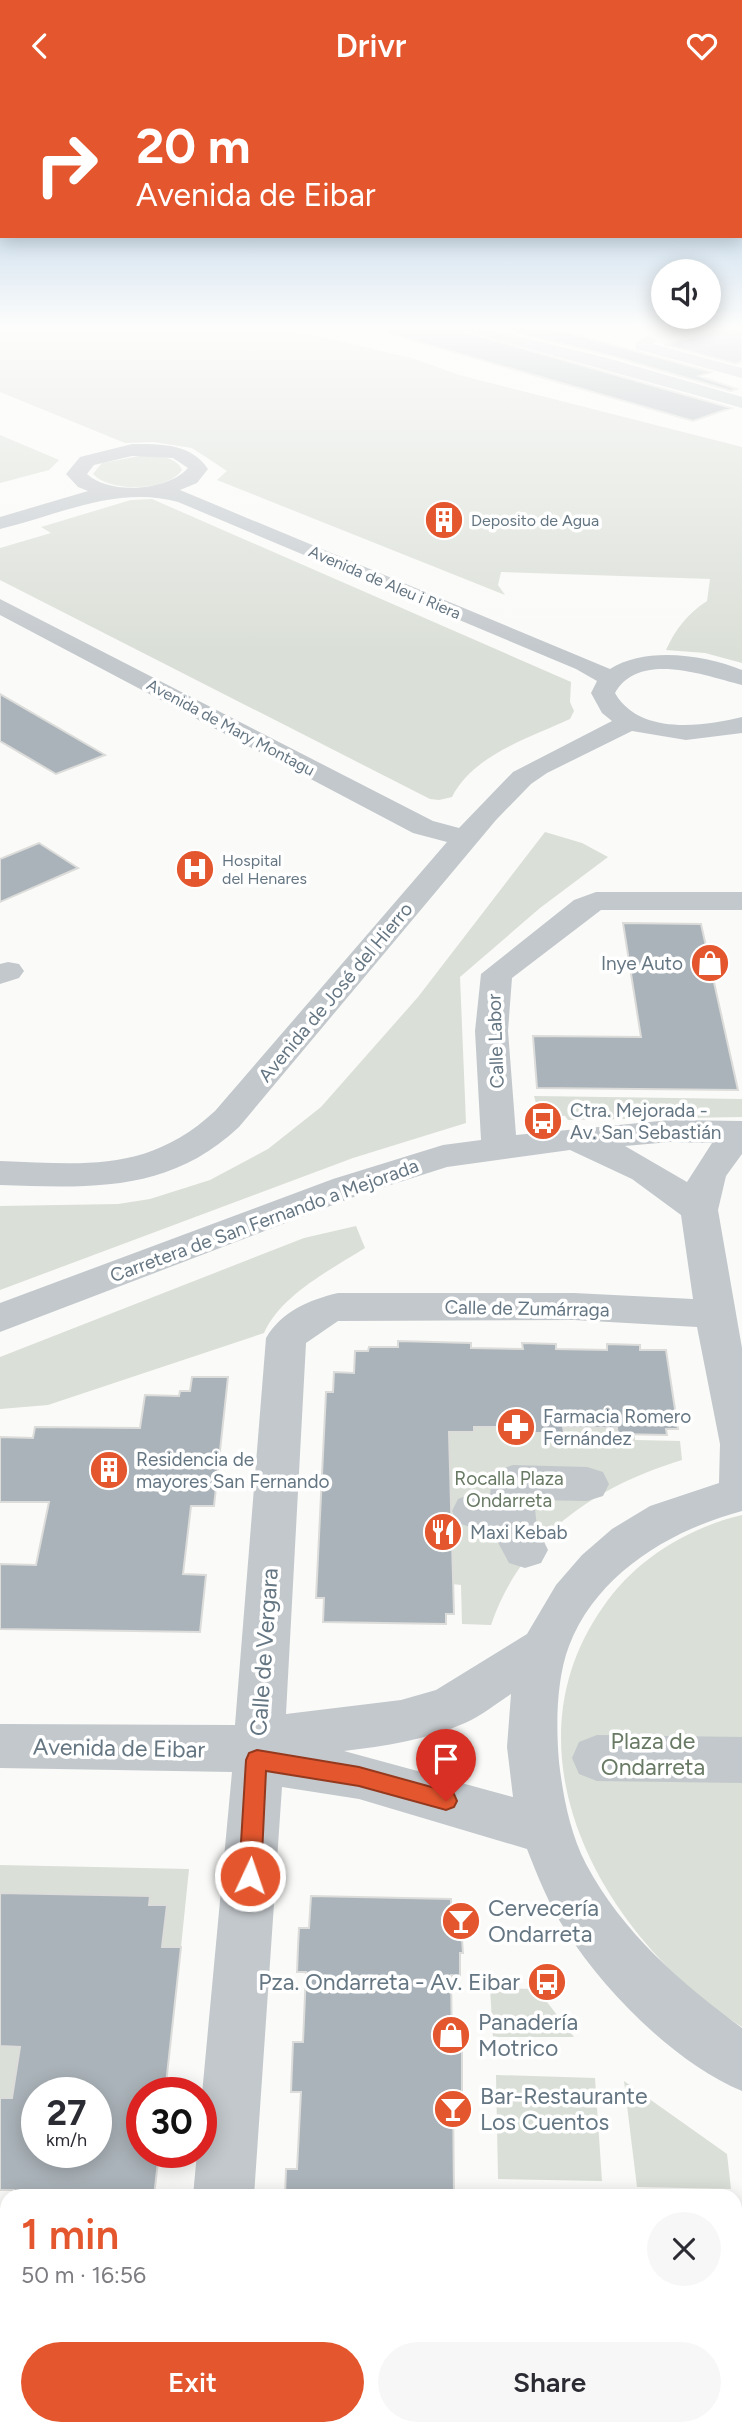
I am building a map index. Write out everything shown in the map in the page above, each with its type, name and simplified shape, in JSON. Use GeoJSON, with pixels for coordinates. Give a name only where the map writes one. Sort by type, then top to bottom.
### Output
{"type":"FeatureCollection","features":[{"type":"Feature","properties":{"kind":"street"},"geometry":{"type":"LineString","coordinates":[[0,523],[111,491],[157,490],[188,481],[198,469],[196,463],[178,454],[149,450],[101,455],[87,460],[76,474],[55,480]]}},
{"type":"Feature","properties":{"kind":"street"},"geometry":{"type":"LineString","coordinates":[[76,474],[86,484],[111,491]]}},
{"type":"Feature","properties":{"kind":"street","name":"Avenida de Aleu i Riera"},"geometry":{"type":"LineString","coordinates":[[188,481],[205,492],[409,577],[601,656],[638,667]]}},
{"type":"Feature","properties":{"kind":"street","name":"Avenida de Aleu i Riera"},"geometry":{"type":"LineString","coordinates":[[157,490],[185,498],[584,664],[611,679]]}},
{"type":"Feature","properties":{"kind":"street","name":"Avenida de Mary Montagu"},"geometry":{"type":"LineString","coordinates":[[0,606],[424,827],[466,838]]}},
{"type":"Feature","properties":{"kind":"street"},"geometry":{"type":"LineString","coordinates":[[742,678],[694,664],[638,667],[611,679],[603,693],[611,708],[632,722],[659,730],[690,733],[720,731],[742,725]]}},
{"type":"Feature","properties":{"kind":"street","name":"Avenida de José del Hierro"},"geometry":{"type":"LineString","coordinates":[[0,1173],[106,1175],[155,1163],[199,1144],[227,1119],[466,838],[522,778],[561,754],[632,722]]}},
{"type":"Feature","properties":{"kind":"street","name":"Calle Labor"},"geometry":{"type":"LineString","coordinates":[[499,1148],[493,983],[506,967],[585,906],[596,901],[740,908]]}},
{"type":"Feature","properties":{"kind":"street","name":"Carretera de San Fernando a Mejorada"},"geometry":{"type":"LineString","coordinates":[[0,1318],[346,1187],[443,1156],[571,1139],[670,1131],[742,1134]]}},
{"type":"Feature","properties":{"kind":"street"},"geometry":{"type":"LineString","coordinates":[[742,1134],[721,1152],[710,1169],[699,1210],[741,1444],[742,1494],[671,1516],[642,1531],[583,1585],[544,1648],[534,1699],[531,1756],[545,1830],[574,1893],[603,1938],[653,1992],[702,2035],[742,2062]]}},
{"type":"Feature","properties":{"kind":"street"},"geometry":{"type":"LineString","coordinates":[[571,1139],[612,1152],[650,1172],[699,1210]]}},
{"type":"Feature","properties":{"kind":"street","name":"Calle de Zumárraga"},"geometry":{"type":"LineString","coordinates":[[338,1307],[477,1306],[678,1311],[716,1315]]}},
{"type":"Feature","properties":{"kind":"street","name":"Calle de Vergara"},"geometry":{"type":"LineString","coordinates":[[223,2189],[250,1749],[286,1338],[304,1319],[319,1311],[338,1307]]}},
{"type":"Feature","properties":{"kind":"street"},"geometry":{"type":"LineString","coordinates":[[504,1527],[513,1482],[587,1484]]}},
{"type":"Feature","properties":{"kind":"street","name":"Avenida de Eibar"},"geometry":{"type":"LineString","coordinates":[[0,1746],[250,1749],[401,1722],[450,1707],[544,1648]]}},
{"type":"Feature","properties":{"kind":"street","name":"Avenida de Eibar"},"geometry":{"type":"LineString","coordinates":[[250,1749],[359,1776],[545,1830]]}},
{"type":"Feature","properties":{"kind":"street"},"geometry":{"type":"LineString","coordinates":[[597,1758],[742,1760]]}},
{"type":"Feature","properties":{"kind":"green space"},"geometry":{"type":"Polygon","coordinates":[[[104,434],[692,434],[742,447],[742,663],[705,653],[666,650],[683,623],[707,601],[710,579],[501,572],[498,585],[505,595],[217,480],[227,471],[192,448],[153,442],[125,443],[104,434]]]}},
{"type":"Feature","properties":{"kind":"green space"},"geometry":{"type":"Polygon","coordinates":[[[0,435],[59,460],[49,470],[0,483],[0,435]]]}},
{"type":"Feature","properties":{"kind":"green space"},"geometry":{"type":"Polygon","coordinates":[[[140,456],[170,459],[182,470],[165,482],[139,487],[112,484],[93,474],[102,463],[140,456]]]}},
{"type":"Feature","properties":{"kind":"green space"},"geometry":{"type":"Polygon","coordinates":[[[152,499],[571,682],[570,702],[574,711],[570,719],[520,741],[488,759],[461,782],[452,797],[430,799],[0,580],[0,548],[51,533],[41,527],[131,500],[152,499]]]}},
{"type":"Feature","properties":{"kind":"green space"},"geometry":{"type":"Polygon","coordinates":[[[545,832],[582,843],[608,857],[540,908],[460,977],[466,1123],[353,1158],[0,1290],[0,1206],[118,1204],[150,1199],[210,1180],[268,1149],[321,1107],[418,997],[545,832]]]}},
{"type":"Feature","properties":{"kind":"green space"},"geometry":{"type":"Polygon","coordinates":[[[534,1096],[742,1099],[742,1117],[568,1120],[565,1116],[539,1114],[534,1096]]]}},
{"type":"Feature","properties":{"kind":"green space"},"geometry":{"type":"Polygon","coordinates":[[[356,1226],[365,1248],[294,1295],[272,1319],[264,1333],[48,1405],[0,1409],[0,1357],[304,1238],[356,1226]]]}},
{"type":"Feature","properties":{"kind":"green space","name":"Rocalla Plaza Ondarreta"},"geometry":{"type":"Polygon","coordinates":[[[474,1427],[528,1427],[529,1433],[563,1433],[563,1428],[617,1428],[618,1434],[635,1434],[635,1440],[680,1441],[682,1460],[620,1484],[566,1519],[521,1565],[504,1593],[491,1625],[462,1624],[461,1585],[452,1584],[449,1432],[474,1432],[474,1427]]]}},
{"type":"Feature","properties":{"kind":"green space","name":"Plaza de Ondarreta"},"geometry":{"type":"Polygon","coordinates":[[[742,1515],[742,2027],[693,1991],[649,1946],[611,1896],[582,1841],[565,1783],[561,1724],[573,1664],[603,1607],[616,1590],[647,1561],[682,1537],[742,1515]]]}},
{"type":"Feature","properties":{"kind":"green space"},"geometry":{"type":"Polygon","coordinates":[[[0,1865],[189,1869],[181,1947],[162,1947],[166,1905],[149,1905],[150,1896],[0,1893],[0,1865]]]}},
{"type":"Feature","properties":{"kind":"green space"},"geometry":{"type":"Polygon","coordinates":[[[490,1988],[537,1989],[574,2037],[493,2037],[490,1988]]]}},
{"type":"Feature","properties":{"kind":"green space"},"geometry":{"type":"Polygon","coordinates":[[[0,2046],[20,2047],[12,2098],[2,2098],[0,2106],[0,2046]]]}},
{"type":"Feature","properties":{"kind":"green space"},"geometry":{"type":"Polygon","coordinates":[[[496,2075],[595,2078],[602,2181],[498,2179],[496,2075]]]}},
{"type":"Feature","properties":{"kind":"green space"},"geometry":{"type":"Polygon","coordinates":[[[624,2081],[727,2154],[731,2189],[637,2187],[624,2081]]]}},
{"type":"Feature","properties":{"kind":"building"},"geometry":{"type":"Polygon","coordinates":[[[0,694],[105,755],[56,774],[0,741],[0,694]]]}},
{"type":"Feature","properties":{"kind":"building"},"geometry":{"type":"Polygon","coordinates":[[[39,843],[78,868],[0,902],[0,859],[39,843]]]}},
{"type":"Feature","properties":{"kind":"building"},"geometry":{"type":"Polygon","coordinates":[[[623,923],[701,924],[738,1090],[537,1088],[533,1036],[641,1037],[623,923]]]}},
{"type":"Feature","properties":{"kind":"building"},"geometry":{"type":"Polygon","coordinates":[[[398,1341],[471,1343],[471,1348],[523,1349],[522,1343],[556,1344],[556,1349],[607,1350],[607,1344],[640,1345],[640,1350],[666,1350],[678,1429],[666,1429],[667,1435],[618,1434],[617,1428],[563,1427],[564,1433],[528,1433],[528,1427],[474,1427],[474,1432],[449,1432],[454,1614],[446,1614],[446,1624],[323,1622],[324,1598],[316,1598],[326,1392],[333,1392],[334,1372],[354,1373],[355,1351],[368,1351],[369,1347],[398,1347],[398,1341]]]}},
{"type":"Feature","properties":{"kind":"building","name":"Residencia de mayores San Fernando"},"geometry":{"type":"Polygon","coordinates":[[[192,1377],[228,1377],[214,1506],[191,1506],[183,1574],[206,1575],[200,1632],[0,1629],[0,1564],[36,1565],[49,1502],[0,1502],[0,1437],[33,1438],[35,1427],[140,1428],[145,1395],[179,1396],[180,1391],[190,1391],[192,1377]]]}},
{"type":"Feature","properties":{"kind":"building"},"geometry":{"type":"Polygon","coordinates":[[[0,1893],[150,1896],[149,1905],[167,1905],[162,1947],[181,1947],[167,2077],[126,2077],[126,2168],[157,2168],[155,2189],[0,2189],[0,2098],[12,2098],[20,2047],[0,2046],[0,1893]]]}},
{"type":"Feature","properties":{"kind":"building"},"geometry":{"type":"Polygon","coordinates":[[[311,1896],[451,1899],[451,1912],[460,1912],[463,1953],[460,1953],[460,1976],[451,1975],[452,2046],[462,2046],[462,2095],[453,2095],[454,2189],[285,2189],[286,2169],[297,2169],[301,2092],[291,2092],[293,2042],[303,2042],[306,1972],[297,1972],[299,1928],[309,1928],[311,1896]]]}},
{"type":"Feature","properties":{"kind":"place","name":"Deposito de Agua"},"geometry":{"type":"Point","coordinates":[444,520]}},
{"type":"Feature","properties":{"kind":"place","name":"Hospital del Henares"},"geometry":{"type":"Point","coordinates":[195,869]}},
{"type":"Feature","properties":{"kind":"place","name":"Inye Auto"},"geometry":{"type":"Point","coordinates":[710,963]}},
{"type":"Feature","properties":{"kind":"place","name":"Ctra. Mejorada - Av. San Sebastián"},"geometry":{"type":"Point","coordinates":[543,1121]}},
{"type":"Feature","properties":{"kind":"place","name":"Farmacia Romero Fernández"},"geometry":{"type":"Point","coordinates":[516,1427]}},
{"type":"Feature","properties":{"kind":"place","name":"Residencia de mayores San Fernando"},"geometry":{"type":"Point","coordinates":[109,1470]}},
{"type":"Feature","properties":{"kind":"place","name":"Maxi Kebab"},"geometry":{"type":"Point","coordinates":[443,1532]}},
{"type":"Feature","properties":{"kind":"place","name":"Cervecería Ondarreta"},"geometry":{"type":"Point","coordinates":[461,1921]}},
{"type":"Feature","properties":{"kind":"place","name":"Pza. Ondarreta - Av. Eibar"},"geometry":{"type":"Point","coordinates":[547,1982]}},
{"type":"Feature","properties":{"kind":"place","name":"Panadería Motrico"},"geometry":{"type":"Point","coordinates":[451,2035]}},
{"type":"Feature","properties":{"kind":"place","name":"Bar-Restaurante Los Cuentos"},"geometry":{"type":"Point","coordinates":[453,2109]}},
{"type":"Feature","properties":{"kind":"route"},"geometry":{"type":"LineString","coordinates":[[250,1876],[257,1760],[359,1776],[446,1801]]}}]}
